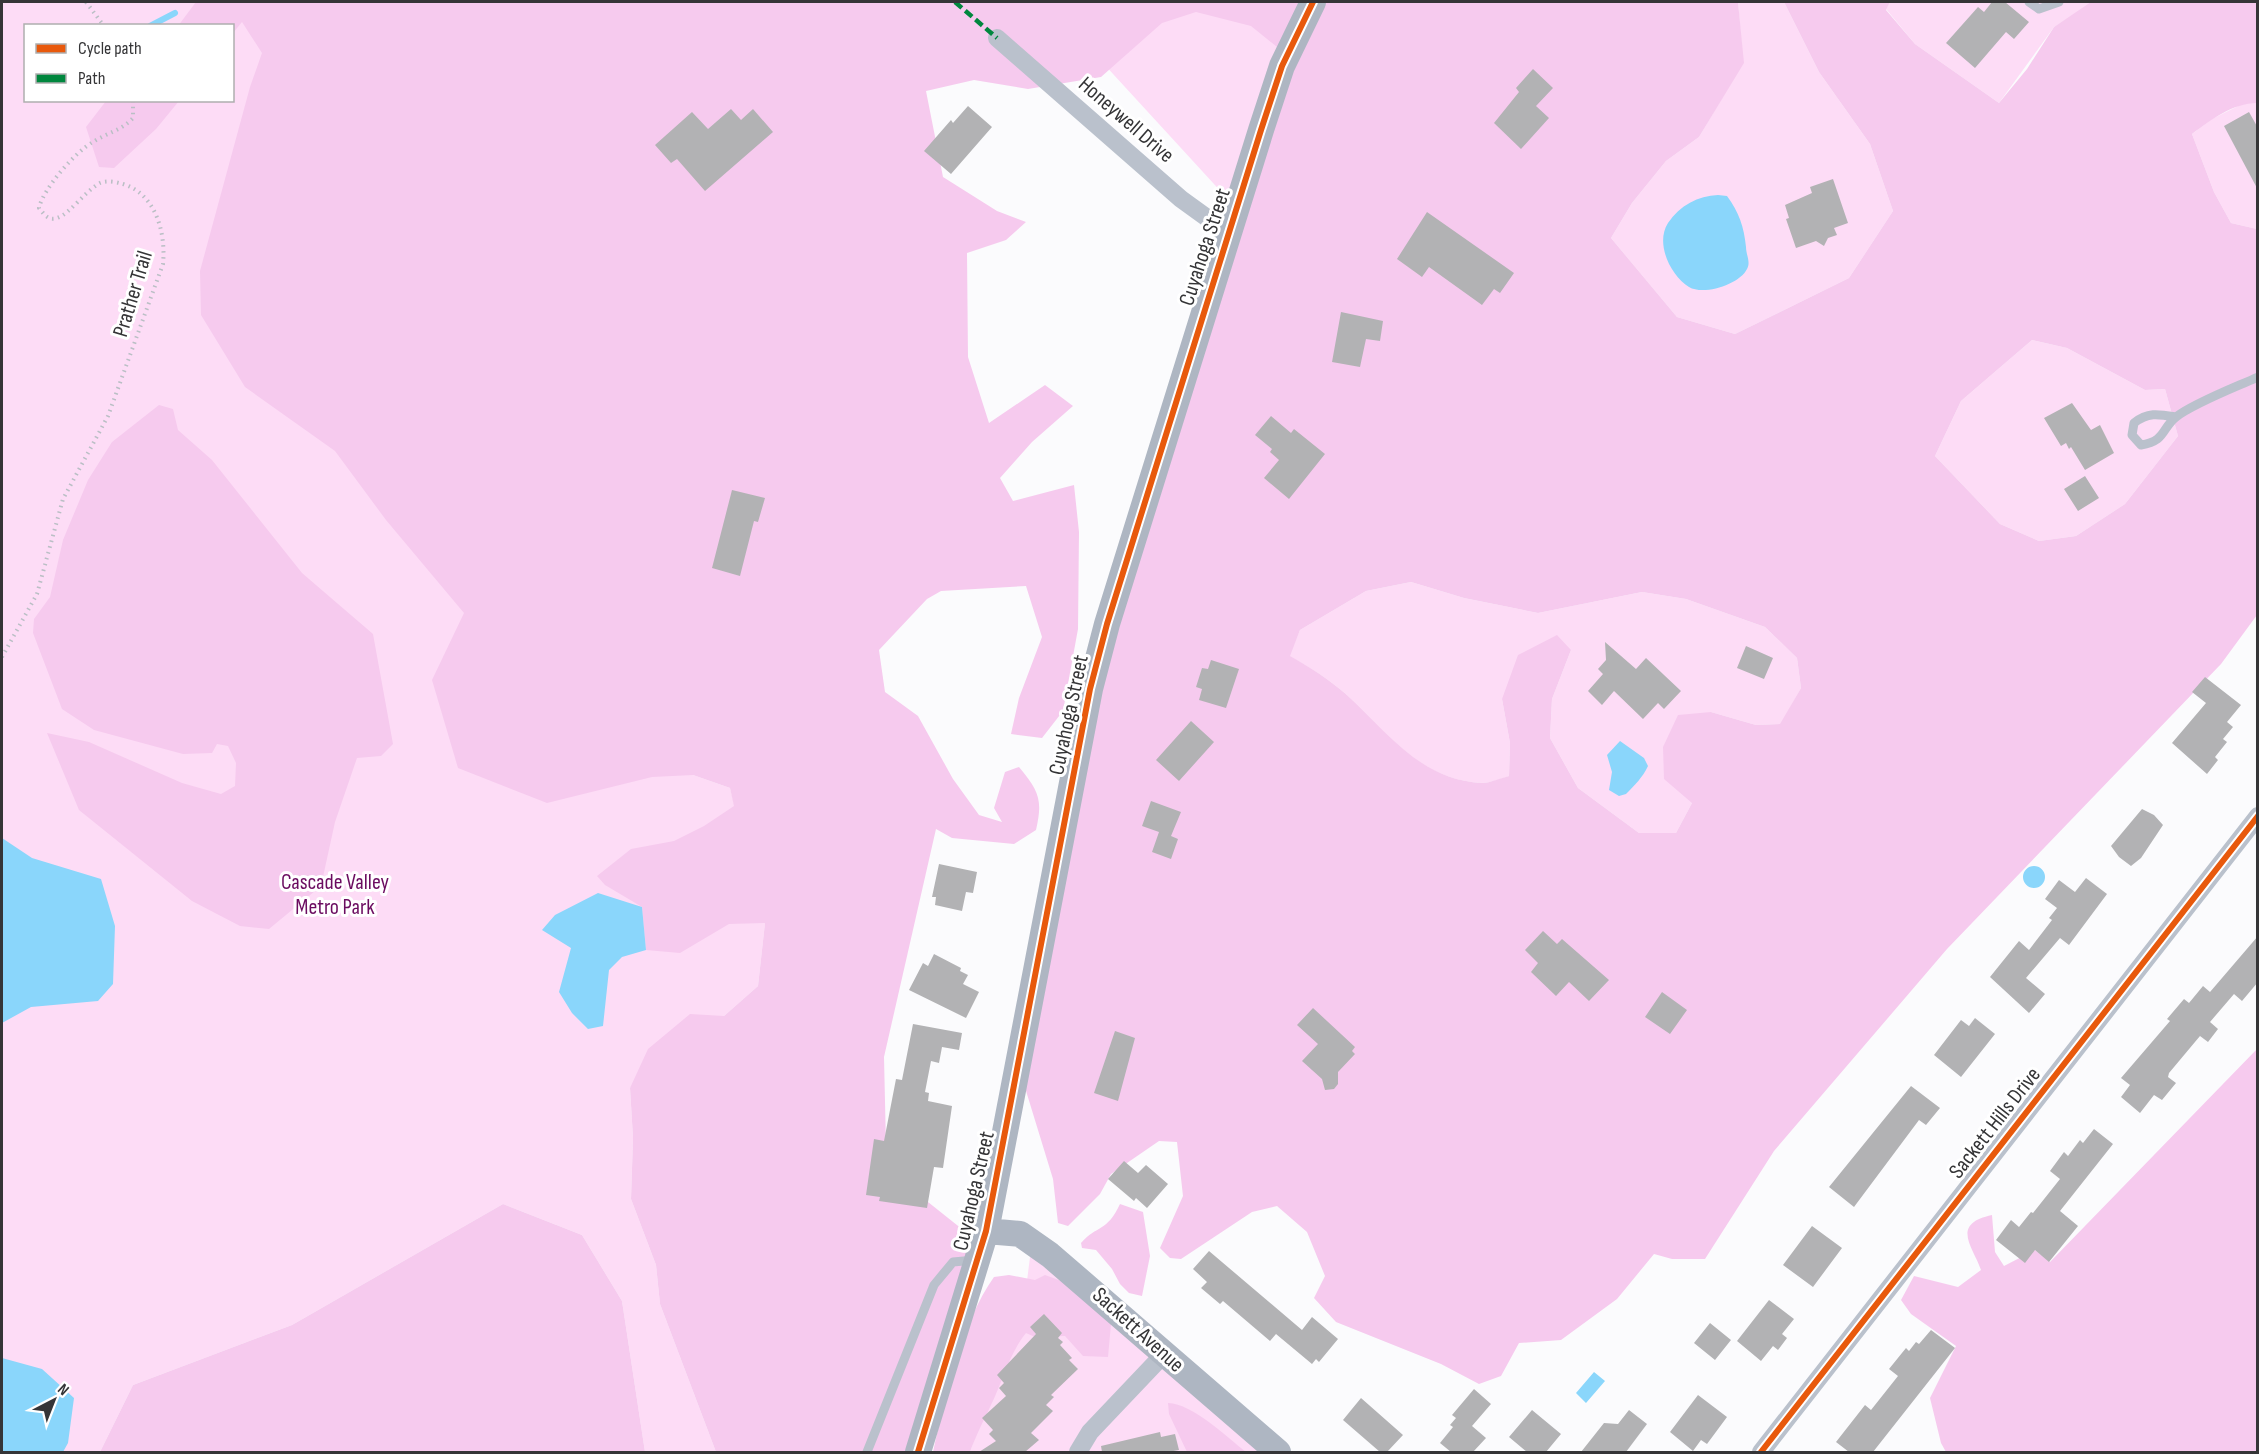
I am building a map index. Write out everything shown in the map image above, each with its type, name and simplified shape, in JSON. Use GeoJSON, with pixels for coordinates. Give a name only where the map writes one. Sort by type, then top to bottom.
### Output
{"type":"FeatureCollection","features":[{"type":"Feature","properties":{"kind":"street","name":"Cuyahoga Street"},"geometry":{"type":"LineString","coordinates":[[918,1452],[986,1231],[1090,689],[1143,502],[1282,66],[1313,2]]}},
{"type":"Feature","properties":{"kind":"street","name":"Honeywell Drive"},"geometry":{"type":"LineString","coordinates":[[997,38],[1181,199],[1214,226],[1228,233]]}},
{"type":"Feature","properties":{"kind":"street","name":"Sackett Hills Drive"},"geometry":{"type":"LineString","coordinates":[[1761,1452],[2258,816]]}},
{"type":"Feature","properties":{"kind":"street","name":"Sackett Avenue"},"geometry":{"type":"LineString","coordinates":[[986,1231],[1020,1234],[1032,1243],[1090,1287],[1278,1452]]}},
{"type":"Feature","properties":{"kind":"street"},"geometry":{"type":"LineString","coordinates":[[1078,1452],[1090,1432],[1165,1353]]}},
{"type":"Feature","properties":{"kind":"lane"},"geometry":{"type":"LineString","coordinates":[[2029,2],[2039,9],[2059,2]]}},
{"type":"Feature","properties":{"kind":"lane"},"geometry":{"type":"LineString","coordinates":[[2176,417],[2156,413],[2144,415],[2134,423],[2132,435],[2141,445],[2154,443],[2176,417],[2258,376]]}},
{"type":"Feature","properties":{"kind":"lane"},"geometry":{"type":"LineString","coordinates":[[867,1452],[934,1285],[953,1262],[977,1259]]}},
{"type":"Feature","properties":{"kind":"path"},"geometry":{"type":"LineString","coordinates":[[86,2],[102,24]]}},
{"type":"Feature","properties":{"kind":"green space","name":"Cascade Valley Metro Park"},"geometry":{"type":"Polygon","coordinates":[[[2,2],[357,2],[693,775],[730,788],[765,923],[758,986],[724,1016],[630,1088],[633,1138],[631,1199],[656,1265],[660,1304],[716,1452],[645,1452],[622,1301],[582,1235],[503,1204],[292,1325],[133,1385],[100,1452],[2,1452],[2,2]]]}},
{"type":"Feature","properties":{"kind":"green space"},"geometry":{"type":"Polygon","coordinates":[[[1047,2],[1313,2],[1236,208],[1047,2]]]}},
{"type":"Feature","properties":{"kind":"green space"},"geometry":{"type":"Polygon","coordinates":[[[1738,2],[1784,2],[1819,72],[1870,144],[1893,211],[1849,278],[1735,334],[1677,317],[1611,238],[1632,203],[1666,161],[1699,137],[1743,63],[1738,2]]]}},
{"type":"Feature","properties":{"kind":"green space"},"geometry":{"type":"Polygon","coordinates":[[[1890,2],[2092,3],[2054,27],[1999,103],[1915,44],[1886,9],[1890,2]]]}},
{"type":"Feature","properties":{"kind":"green space"},"geometry":{"type":"Polygon","coordinates":[[[2244,103],[2257,103],[2257,229],[2231,223],[2214,192],[2192,134],[2212,119],[2244,103]]]}},
{"type":"Feature","properties":{"kind":"green space"},"geometry":{"type":"Polygon","coordinates":[[[2032,340],[2067,348],[2145,390],[2165,389],[2178,436],[2125,504],[2076,536],[2039,541],[2000,524],[1935,456],[1961,401],[2032,340]]]}},
{"type":"Feature","properties":{"kind":"green space"},"geometry":{"type":"Polygon","coordinates":[[[1411,582],[1464,598],[1538,613],[1642,592],[1686,599],[1765,627],[1797,658],[1801,688],[1781,724],[1756,725],[1711,712],[1692,803],[1676,833],[1639,833],[1578,788],[1550,738],[1552,699],[1571,650],[1502,699],[1510,743],[1509,776],[1482,783],[1460,780],[1423,764],[1391,739],[1340,689],[1289,656],[1300,630],[1366,591],[1411,582]]]}},
{"type":"Feature","properties":{"kind":"green space"},"geometry":{"type":"Polygon","coordinates":[[[1032,1243],[1278,1452],[970,1452],[1017,1339],[1032,1243]]]}},
{"type":"Feature","properties":{"kind":"shaded area"},"geometry":{"type":"Polygon","coordinates":[[[196,2],[1738,2],[1744,63],[1699,137],[1666,161],[1632,203],[1611,238],[1677,317],[1735,334],[1849,278],[1893,211],[1870,144],[1819,72],[1784,2],[1890,2],[1886,10],[1915,44],[1999,103],[2027,69],[2054,27],[2091,2],[2257,2],[2257,103],[2231,109],[2192,134],[2214,192],[2231,223],[2257,229],[2257,615],[2221,664],[1947,949],[1774,1151],[1705,1259],[1672,1259],[1654,1254],[1617,1299],[1561,1340],[1519,1343],[1501,1376],[1479,1384],[1441,1364],[1336,1322],[1314,1298],[1325,1276],[1307,1232],[1277,1206],[1252,1212],[1181,1259],[1170,1258],[1160,1248],[1183,1196],[1177,1142],[1159,1141],[1111,1174],[1100,1194],[1068,1226],[1058,1223],[1053,1179],[1019,1068],[1090,689],[1287,55],[1251,26],[1196,12],[1162,23],[1101,77],[1028,89],[974,80],[926,91],[943,177],[997,211],[1026,222],[1006,240],[967,253],[968,357],[989,423],[1045,385],[1073,406],[1032,442],[1000,478],[1013,501],[1074,485],[1079,532],[1078,629],[1063,711],[1042,738],[1011,734],[1019,698],[1042,637],[1026,586],[941,591],[927,599],[879,650],[885,692],[918,716],[953,779],[979,815],[1002,822],[994,808],[1005,772],[1019,767],[1035,790],[1039,803],[1036,830],[1014,844],[952,838],[936,829],[884,1057],[886,1146],[928,1202],[982,1245],[917,1452],[716,1452],[660,1304],[656,1265],[631,1199],[633,1138],[630,1088],[648,1049],[690,1014],[724,1016],[758,986],[765,923],[729,924],[680,953],[646,950],[642,907],[605,885],[597,876],[631,849],[674,841],[704,826],[734,806],[730,788],[693,775],[652,777],[547,803],[458,768],[432,680],[464,613],[386,520],[335,451],[245,387],[201,315],[200,271],[250,87],[262,53],[242,22],[234,32],[234,24],[180,24],[196,2]],[[2032,340],[1961,401],[1935,456],[2000,524],[2039,541],[2076,536],[2125,504],[2178,436],[2165,389],[2145,390],[2067,348],[2032,340]],[[1411,582],[1366,591],[1300,630],[1290,656],[1340,689],[1392,739],[1423,764],[1460,780],[1485,783],[1509,776],[1510,743],[1502,699],[1518,655],[1557,635],[1571,650],[1552,699],[1550,738],[1578,788],[1639,833],[1676,833],[1692,803],[1664,779],[1663,747],[1678,715],[1711,712],[1756,725],[1780,724],[1801,688],[1797,658],[1765,627],[1686,599],[1642,592],[1538,613],[1464,598],[1411,582]]]}},
{"type":"Feature","properties":{"kind":"shaded area"},"geometry":{"type":"Polygon","coordinates":[[[105,102],[178,102],[156,129],[114,168],[99,167],[86,127],[105,102]]]}},
{"type":"Feature","properties":{"kind":"shaded area"},"geometry":{"type":"Polygon","coordinates":[[[159,405],[173,409],[178,430],[212,460],[302,573],[373,634],[393,744],[381,756],[357,758],[335,822],[321,886],[269,929],[240,926],[192,901],[79,810],[47,733],[89,742],[182,783],[221,794],[235,786],[236,763],[228,746],[217,744],[212,753],[183,754],[94,730],[62,709],[33,633],[34,619],[50,597],[63,540],[88,480],[112,442],[159,405]]]}},
{"type":"Feature","properties":{"kind":"shaded area"},"geometry":{"type":"Polygon","coordinates":[[[2257,1049],[2257,1452],[1946,1452],[1941,1443],[1930,1398],[1956,1346],[1911,1314],[1901,1300],[1914,1276],[1958,1287],[1981,1270],[1970,1245],[1968,1230],[1971,1224],[1979,1219],[1992,1215],[1995,1252],[2004,1266],[2035,1250],[2050,1262],[2257,1049]]]}},
{"type":"Feature","properties":{"kind":"shaded area"},"geometry":{"type":"Polygon","coordinates":[[[503,1204],[582,1235],[622,1301],[645,1452],[100,1452],[133,1385],[292,1325],[503,1204]]]}},
{"type":"Feature","properties":{"kind":"shaded area"},"geometry":{"type":"Polygon","coordinates":[[[1120,1204],[1143,1212],[1150,1256],[1142,1296],[1129,1293],[1120,1284],[1112,1269],[1096,1250],[1082,1248],[1081,1243],[1111,1219],[1120,1204]]]}},
{"type":"Feature","properties":{"kind":"shaded area"},"geometry":{"type":"Polygon","coordinates":[[[1009,1275],[1035,1280],[1045,1275],[1067,1283],[1111,1324],[1108,1357],[1083,1356],[1065,1336],[1035,1337],[1026,1333],[1011,1359],[970,1452],[933,1452],[956,1361],[973,1315],[994,1277],[1009,1275]]]}},
{"type":"Feature","properties":{"kind":"shaded area"},"geometry":{"type":"Polygon","coordinates":[[[1168,1403],[1199,1415],[1246,1452],[1187,1452],[1169,1414],[1168,1403]]]}},
{"type":"Feature","properties":{"kind":"water"},"geometry":{"type":"Polygon","coordinates":[[[1727,196],[1738,214],[1744,233],[1748,266],[1743,274],[1730,284],[1712,289],[1696,289],[1682,282],[1666,258],[1664,231],[1668,223],[1684,206],[1703,197],[1727,196]]]}},
{"type":"Feature","properties":{"kind":"water"},"geometry":{"type":"Polygon","coordinates":[[[1620,741],[1644,758],[1648,766],[1632,788],[1626,794],[1619,796],[1609,790],[1612,772],[1607,755],[1620,741]]]}},
{"type":"Feature","properties":{"kind":"water"},"geometry":{"type":"Polygon","coordinates":[[[2,838],[32,858],[101,879],[115,926],[113,984],[98,1001],[31,1007],[2,1023],[2,838]]]}},
{"type":"Feature","properties":{"kind":"water"},"geometry":{"type":"Polygon","coordinates":[[[2034,866],[2042,869],[2045,877],[2042,885],[2034,888],[2026,885],[2023,877],[2026,869],[2034,866]]]}},
{"type":"Feature","properties":{"kind":"water"},"geometry":{"type":"Polygon","coordinates":[[[598,893],[642,907],[646,950],[622,957],[609,970],[603,1026],[588,1029],[572,1013],[559,992],[571,948],[542,930],[555,915],[598,893]]]}},
{"type":"Feature","properties":{"kind":"water"},"geometry":{"type":"Polygon","coordinates":[[[2,1358],[42,1369],[74,1398],[68,1443],[63,1452],[2,1452],[2,1358]]]}},
{"type":"Feature","properties":{"kind":"water"},"geometry":{"type":"Polygon","coordinates":[[[1594,1372],[1605,1381],[1586,1403],[1576,1393],[1594,1372]]]}},
{"type":"Feature","properties":{"kind":"building"},"geometry":{"type":"Polygon","coordinates":[[[1992,2],[2005,2],[2029,22],[2014,39],[2006,32],[1975,68],[1946,43],[1978,7],[1984,12],[1992,2]]]}},
{"type":"Feature","properties":{"kind":"building"},"geometry":{"type":"Polygon","coordinates":[[[1533,69],[1553,88],[1536,106],[1549,118],[1521,149],[1494,123],[1519,92],[1516,88],[1533,69]]]}},
{"type":"Feature","properties":{"kind":"building"},"geometry":{"type":"Polygon","coordinates":[[[968,106],[992,127],[951,174],[924,151],[951,120],[953,123],[968,106]]]}},
{"type":"Feature","properties":{"kind":"building"},"geometry":{"type":"Polygon","coordinates":[[[731,109],[741,120],[753,109],[773,132],[705,191],[677,159],[671,163],[655,145],[692,112],[708,129],[731,109]]]}},
{"type":"Feature","properties":{"kind":"building"},"geometry":{"type":"Polygon","coordinates":[[[2249,112],[2258,128],[2258,190],[2224,126],[2249,112]]]}},
{"type":"Feature","properties":{"kind":"building"},"geometry":{"type":"Polygon","coordinates":[[[1833,179],[1848,223],[1834,228],[1837,235],[1828,238],[1824,246],[1816,241],[1796,248],[1786,219],[1789,218],[1785,205],[1812,193],[1810,187],[1833,179]]]}},
{"type":"Feature","properties":{"kind":"building"},"geometry":{"type":"Polygon","coordinates":[[[1427,212],[1514,273],[1500,293],[1494,289],[1482,305],[1429,267],[1422,277],[1397,259],[1427,212]]]}},
{"type":"Feature","properties":{"kind":"building"},"geometry":{"type":"Polygon","coordinates":[[[1341,312],[1383,321],[1380,341],[1366,339],[1360,367],[1332,362],[1341,312]]]}},
{"type":"Feature","properties":{"kind":"building"},"geometry":{"type":"Polygon","coordinates":[[[2072,403],[2091,430],[2100,425],[2114,453],[2085,470],[2071,447],[2069,449],[2066,443],[2061,446],[2044,418],[2072,403]]]}},
{"type":"Feature","properties":{"kind":"building"},"geometry":{"type":"Polygon","coordinates":[[[1271,416],[1291,433],[1294,429],[1325,454],[1289,499],[1264,478],[1279,460],[1270,452],[1272,449],[1255,435],[1271,416]]]}},
{"type":"Feature","properties":{"kind":"building"},"geometry":{"type":"Polygon","coordinates":[[[2085,476],[2099,498],[2078,511],[2064,489],[2085,476]]]}},
{"type":"Feature","properties":{"kind":"building"},"geometry":{"type":"Polygon","coordinates":[[[732,490],[765,498],[758,522],[754,521],[740,576],[712,568],[732,490]]]}},
{"type":"Feature","properties":{"kind":"building"},"geometry":{"type":"Polygon","coordinates":[[[1605,642],[1636,669],[1646,658],[1681,691],[1664,709],[1658,703],[1643,719],[1614,691],[1602,705],[1588,691],[1603,674],[1598,669],[1606,660],[1605,642]]]}},
{"type":"Feature","properties":{"kind":"building"},"geometry":{"type":"Polygon","coordinates":[[[1746,646],[1773,658],[1764,679],[1737,668],[1746,646]]]}},
{"type":"Feature","properties":{"kind":"building"},"geometry":{"type":"Polygon","coordinates":[[[1211,660],[1239,669],[1226,708],[1199,700],[1202,689],[1196,687],[1202,668],[1208,669],[1211,660]]]}},
{"type":"Feature","properties":{"kind":"building"},"geometry":{"type":"Polygon","coordinates":[[[2205,677],[2241,705],[2227,722],[2233,727],[2223,739],[2227,742],[2215,757],[2218,760],[2207,774],[2172,743],[2206,703],[2192,692],[2205,677]]]}},
{"type":"Feature","properties":{"kind":"building"},"geometry":{"type":"Polygon","coordinates":[[[1191,721],[1214,742],[1179,781],[1156,760],[1191,721]]]}},
{"type":"Feature","properties":{"kind":"building"},"geometry":{"type":"Polygon","coordinates":[[[1151,801],[1181,812],[1171,836],[1178,839],[1171,859],[1152,852],[1159,832],[1142,826],[1151,801]]]}},
{"type":"Feature","properties":{"kind":"building"},"geometry":{"type":"Polygon","coordinates":[[[2142,809],[2154,815],[2163,825],[2141,858],[2131,866],[2119,857],[2111,846],[2142,809]]]}},
{"type":"Feature","properties":{"kind":"building"},"geometry":{"type":"Polygon","coordinates":[[[939,864],[977,872],[973,893],[966,892],[962,911],[935,905],[936,897],[932,897],[939,864]]]}},
{"type":"Feature","properties":{"kind":"building"},"geometry":{"type":"Polygon","coordinates":[[[2086,878],[2107,894],[2069,945],[2060,938],[2026,978],[2045,994],[2029,1013],[1990,977],[2019,941],[2029,950],[2052,920],[2049,918],[2057,908],[2045,899],[2059,880],[2075,892],[2086,878]]]}},
{"type":"Feature","properties":{"kind":"building"},"geometry":{"type":"Polygon","coordinates":[[[1543,931],[1557,944],[1562,939],[1609,980],[1589,1001],[1569,982],[1556,996],[1531,972],[1538,963],[1525,950],[1543,931]]]}},
{"type":"Feature","properties":{"kind":"building"},"geometry":{"type":"Polygon","coordinates":[[[2258,936],[2258,982],[2242,1001],[2234,994],[2210,1022],[2218,1029],[2208,1042],[2200,1036],[2169,1073],[2168,1077],[2176,1083],[2162,1100],[2154,1095],[2140,1113],[2121,1097],[2130,1085],[2121,1078],[2170,1021],[2167,1019],[2184,999],[2189,1003],[2203,986],[2210,992],[2258,936]]]}},
{"type":"Feature","properties":{"kind":"building"},"geometry":{"type":"Polygon","coordinates":[[[934,954],[961,968],[960,971],[968,975],[963,984],[979,992],[966,1018],[909,990],[923,963],[928,966],[934,954]]]}},
{"type":"Feature","properties":{"kind":"building"},"geometry":{"type":"Polygon","coordinates":[[[1662,992],[1687,1010],[1670,1034],[1645,1017],[1662,992]]]}},
{"type":"Feature","properties":{"kind":"building"},"geometry":{"type":"Polygon","coordinates":[[[1313,1008],[1355,1047],[1352,1051],[1355,1054],[1338,1072],[1338,1084],[1334,1089],[1325,1090],[1322,1079],[1302,1061],[1318,1044],[1297,1025],[1313,1008]]]}},
{"type":"Feature","properties":{"kind":"building"},"geometry":{"type":"Polygon","coordinates":[[[1975,1018],[1995,1034],[1961,1077],[1934,1055],[1961,1020],[1969,1026],[1975,1018]]]}},
{"type":"Feature","properties":{"kind":"building"},"geometry":{"type":"Polygon","coordinates":[[[913,1024],[962,1033],[959,1050],[942,1047],[939,1063],[931,1061],[925,1092],[929,1093],[928,1101],[952,1106],[943,1168],[934,1167],[927,1208],[879,1201],[880,1197],[866,1195],[874,1139],[884,1141],[896,1079],[902,1080],[913,1024]]]}},
{"type":"Feature","properties":{"kind":"building"},"geometry":{"type":"Polygon","coordinates":[[[1115,1031],[1135,1038],[1118,1101],[1094,1093],[1115,1031]]]}},
{"type":"Feature","properties":{"kind":"building"},"geometry":{"type":"Polygon","coordinates":[[[1911,1086],[1940,1108],[1926,1125],[1919,1120],[1854,1207],[1829,1187],[1911,1086]]]}},
{"type":"Feature","properties":{"kind":"building"},"geometry":{"type":"Polygon","coordinates":[[[2094,1129],[2113,1144],[2060,1211],[2078,1226],[2049,1262],[2035,1250],[2025,1263],[1996,1240],[2011,1220],[2019,1227],[2031,1212],[2033,1213],[2060,1179],[2050,1171],[2064,1152],[2068,1156],[2080,1140],[2083,1143],[2094,1129]]]}},
{"type":"Feature","properties":{"kind":"building"},"geometry":{"type":"Polygon","coordinates":[[[1124,1161],[1138,1173],[1146,1165],[1168,1184],[1147,1208],[1136,1198],[1134,1201],[1108,1179],[1124,1161]]]}},
{"type":"Feature","properties":{"kind":"building"},"geometry":{"type":"Polygon","coordinates":[[[1812,1226],[1842,1248],[1813,1287],[1783,1265],[1812,1226]]]}},
{"type":"Feature","properties":{"kind":"building"},"geometry":{"type":"Polygon","coordinates":[[[1209,1251],[1302,1330],[1312,1317],[1338,1339],[1319,1362],[1316,1359],[1312,1364],[1276,1334],[1270,1341],[1223,1301],[1220,1304],[1201,1288],[1207,1282],[1193,1269],[1209,1251]]]}},
{"type":"Feature","properties":{"kind":"building"},"geometry":{"type":"Polygon","coordinates":[[[1769,1300],[1794,1319],[1782,1334],[1787,1338],[1778,1350],[1773,1346],[1761,1361],[1737,1341],[1769,1300]]]}},
{"type":"Feature","properties":{"kind":"building"},"geometry":{"type":"Polygon","coordinates":[[[1044,1314],[1062,1333],[1058,1338],[1063,1342],[1060,1345],[1078,1369],[1051,1395],[1054,1397],[1046,1405],[1053,1411],[1031,1433],[1039,1440],[1025,1452],[979,1452],[996,1441],[989,1434],[993,1430],[982,1418],[1006,1396],[999,1388],[1004,1383],[997,1375],[1036,1334],[1030,1327],[1044,1314]]]}},
{"type":"Feature","properties":{"kind":"building"},"geometry":{"type":"Polygon","coordinates":[[[1710,1323],[1731,1340],[1715,1360],[1694,1343],[1710,1323]]]}},
{"type":"Feature","properties":{"kind":"building"},"geometry":{"type":"Polygon","coordinates":[[[1931,1330],[1955,1348],[1873,1452],[1849,1452],[1836,1442],[1865,1405],[1871,1410],[1898,1376],[1889,1369],[1906,1348],[1909,1351],[1916,1342],[1919,1344],[1931,1330]]]}},
{"type":"Feature","properties":{"kind":"building"},"geometry":{"type":"Polygon","coordinates":[[[1474,1389],[1491,1404],[1472,1426],[1486,1438],[1473,1452],[1451,1452],[1440,1443],[1453,1427],[1450,1425],[1456,1418],[1452,1415],[1474,1389]]]}},
{"type":"Feature","properties":{"kind":"building"},"geometry":{"type":"Polygon","coordinates":[[[1698,1395],[1727,1417],[1707,1444],[1701,1440],[1693,1451],[1670,1432],[1698,1395]]]}},
{"type":"Feature","properties":{"kind":"building"},"geometry":{"type":"Polygon","coordinates":[[[1361,1398],[1403,1435],[1387,1452],[1380,1452],[1343,1420],[1361,1398]]]}},
{"type":"Feature","properties":{"kind":"building"},"geometry":{"type":"Polygon","coordinates":[[[1532,1410],[1561,1434],[1546,1452],[1527,1452],[1509,1437],[1532,1410]]]}},
{"type":"Feature","properties":{"kind":"building"},"geometry":{"type":"Polygon","coordinates":[[[1629,1410],[1647,1424],[1626,1452],[1581,1452],[1604,1423],[1618,1424],[1629,1410]]]}},
{"type":"Feature","properties":{"kind":"building"},"geometry":{"type":"Polygon","coordinates":[[[1160,1432],[1161,1437],[1175,1434],[1179,1450],[1102,1452],[1101,1446],[1160,1432]]]}},
{"type":"Feature","properties":{"kind":"waterway"},"geometry":{"type":"LineString","coordinates":[[154,24],[175,13]]}},
{"type":"Feature","properties":{"kind":"marked path"},"geometry":{"type":"LineString","coordinates":[[955,2],[997,38]]}},
{"type":"Feature","properties":{"kind":"cycle path"},"geometry":{"type":"LineString","coordinates":[[918,1452],[986,1231],[1090,689],[1107,624],[1282,66],[1313,2]]}},
{"type":"Feature","properties":{"kind":"cycle path"},"geometry":{"type":"LineString","coordinates":[[1761,1452],[2258,816]]}}]}
